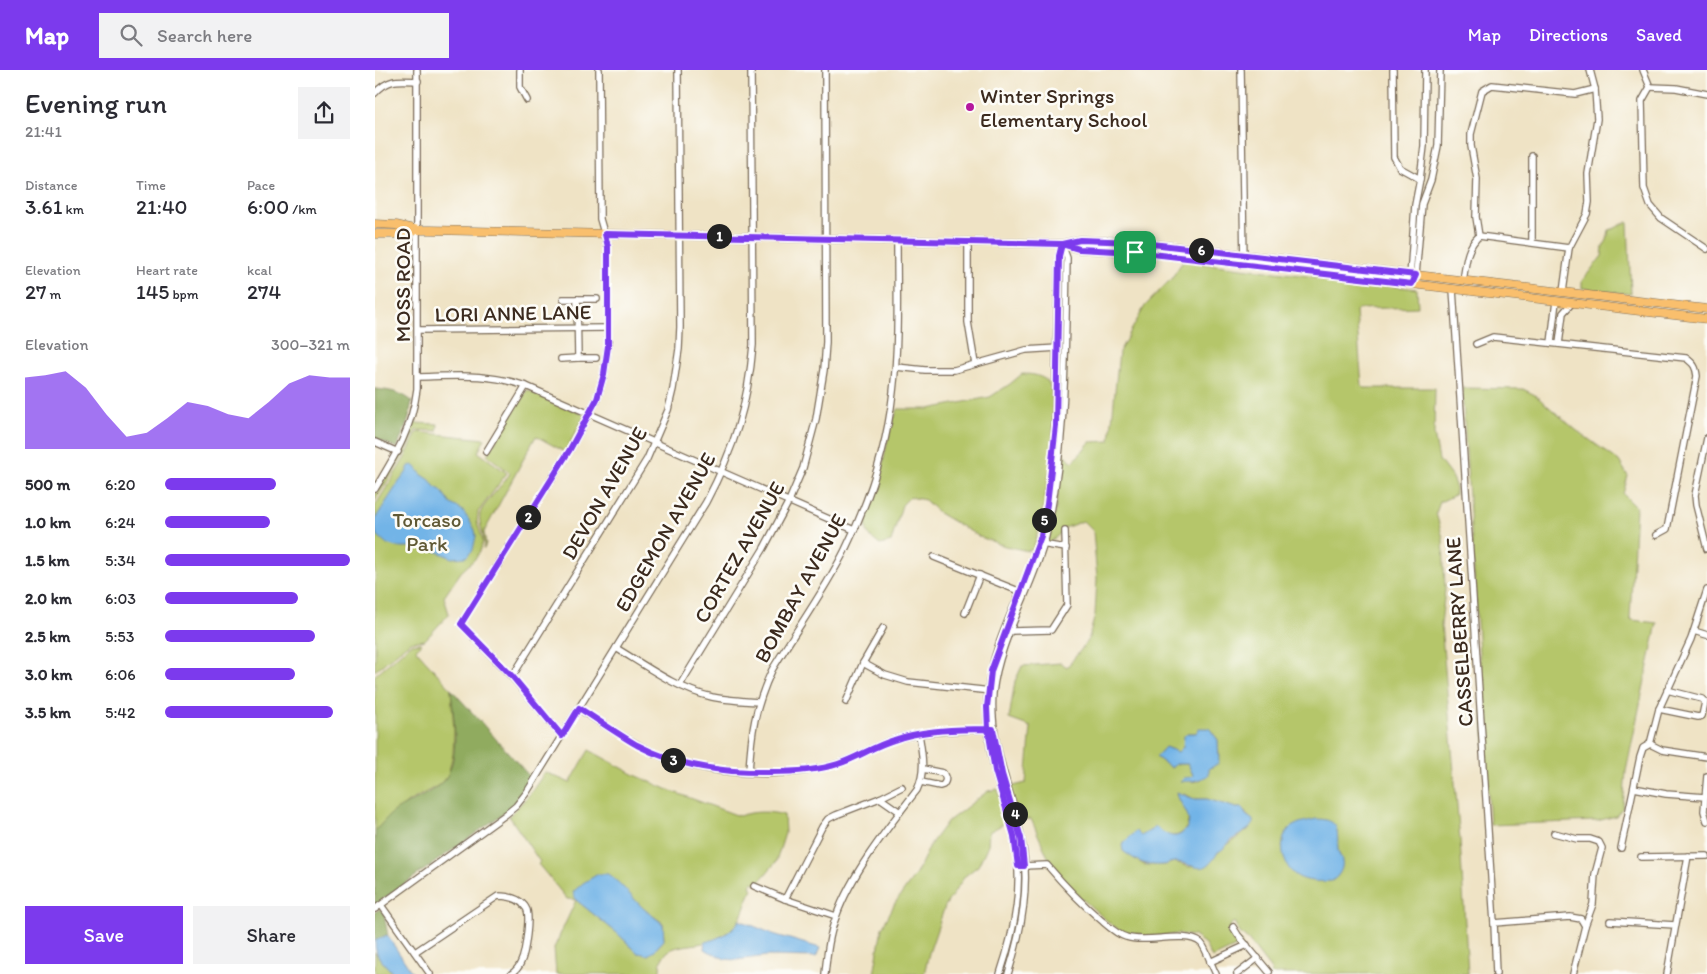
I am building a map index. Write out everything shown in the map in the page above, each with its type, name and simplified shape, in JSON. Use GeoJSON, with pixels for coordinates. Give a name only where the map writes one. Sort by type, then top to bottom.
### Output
{"type":"FeatureCollection","features":[{"type":"Feature","properties":{"kind":"main road"},"geometry":{"type":"LineString","coordinates":[[375,224],[396,225],[418,230]]}},
{"type":"Feature","properties":{"kind":"main road"},"geometry":{"type":"LineString","coordinates":[[375,234],[396,234],[418,230],[1062,244],[1080,240],[1129,242],[1707,309]]}},
{"type":"Feature","properties":{"kind":"main road"},"geometry":{"type":"LineString","coordinates":[[1062,244],[1079,249],[1151,253],[1707,319]]}},
{"type":"Feature","properties":{"kind":"main road"},"geometry":{"type":"LineString","coordinates":[[1273,268],[1294,260]]}},
{"type":"Feature","properties":{"kind":"main road"},"geometry":{"type":"LineString","coordinates":[[1543,300],[1558,296],[1563,292]]}},
{"type":"Feature","properties":{"kind":"main road"},"geometry":{"type":"LineString","coordinates":[[1556,301],[1576,294]]}},
{"type":"Feature","properties":{"kind":"street","name":"MOSS ROAD"},"geometry":{"type":"LineString","coordinates":[[375,489],[398,452],[411,422],[418,377],[417,70]]}},
{"type":"Feature","properties":{"kind":"street"},"geometry":{"type":"LineString","coordinates":[[520,70],[520,87],[527,100]]}},
{"type":"Feature","properties":{"kind":"street"},"geometry":{"type":"LineString","coordinates":[[562,736],[512,676],[461,624],[569,451],[597,399],[604,374],[608,328],[608,247],[600,219],[599,70]]}},
{"type":"Feature","properties":{"kind":"street","name":"DEVON AVENUE"},"geometry":{"type":"LineString","coordinates":[[512,676],[639,472],[655,443],[667,410],[677,370],[680,327],[678,70]]}},
{"type":"Feature","properties":{"kind":"street","name":"EDGEMON AVENUE"},"geometry":{"type":"LineString","coordinates":[[375,909],[516,806],[527,792],[562,736],[706,502],[721,472],[739,428],[749,382],[753,345],[751,70]]}},
{"type":"Feature","properties":{"kind":"street","name":"CORTEZ AVENUE"},"geometry":{"type":"LineString","coordinates":[[679,685],[768,541],[789,501],[803,468],[821,398],[826,342],[825,70]]}},
{"type":"Feature","properties":{"kind":"street"},"geometry":{"type":"LineString","coordinates":[[1241,70],[1244,264]]}},
{"type":"Feature","properties":{"kind":"street"},"geometry":{"type":"LineString","coordinates":[[1393,70],[1394,157],[1400,168],[1420,179]]}},
{"type":"Feature","properties":{"kind":"street"},"geometry":{"type":"LineString","coordinates":[[1413,274],[1415,205],[1424,146],[1425,70]]}},
{"type":"Feature","properties":{"kind":"street"},"geometry":{"type":"LineString","coordinates":[[1412,284],[1423,204],[1431,180],[1438,146],[1440,70]]}},
{"type":"Feature","properties":{"kind":"street"},"geometry":{"type":"LineString","coordinates":[[1563,292],[1569,248],[1587,214],[1589,202],[1589,174],[1597,119],[1595,89],[1590,70]]}},
{"type":"Feature","properties":{"kind":"street"},"geometry":{"type":"LineString","coordinates":[[1643,70],[1651,87]]}},
{"type":"Feature","properties":{"kind":"street"},"geometry":{"type":"LineString","coordinates":[[375,93],[389,81],[417,81]]}},
{"type":"Feature","properties":{"kind":"street"},"geometry":{"type":"LineString","coordinates":[[1479,236],[1475,217],[1477,179],[1471,146],[1471,134],[1482,90],[1492,84],[1567,94],[1595,89]]}},
{"type":"Feature","properties":{"kind":"street"},"geometry":{"type":"LineString","coordinates":[[1651,87],[1676,88],[1707,94]]}},
{"type":"Feature","properties":{"kind":"street"},"geometry":{"type":"LineString","coordinates":[[1651,87],[1642,101],[1644,188],[1650,205],[1661,218],[1707,249]]}},
{"type":"Feature","properties":{"kind":"street"},"geometry":{"type":"LineString","coordinates":[[1532,156],[1532,242]]}},
{"type":"Feature","properties":{"kind":"street"},"geometry":{"type":"LineString","coordinates":[[1479,236],[1569,248]]}},
{"type":"Feature","properties":{"kind":"street"},"geometry":{"type":"LineString","coordinates":[[1463,281],[1468,252],[1479,236]]}},
{"type":"Feature","properties":{"kind":"street","name":"BOMBAY AVENUE"},"geometry":{"type":"LineString","coordinates":[[749,772],[751,736],[759,702],[772,670],[832,572],[853,530],[873,480],[881,453],[893,393],[896,367],[898,335],[897,241]]}},
{"type":"Feature","properties":{"kind":"street"},"geometry":{"type":"LineString","coordinates":[[968,242],[968,322],[975,364]]}},
{"type":"Feature","properties":{"kind":"street"},"geometry":{"type":"LineString","coordinates":[[1041,544],[1056,426],[1059,256],[1062,244]]}},
{"type":"Feature","properties":{"kind":"street"},"geometry":{"type":"LineString","coordinates":[[991,691],[1053,506],[1061,428],[1065,348],[1067,258],[1062,244]]}},
{"type":"Feature","properties":{"kind":"street","name":"CASSELBERRY LANE"},"geometry":{"type":"LineString","coordinates":[[1453,289],[1494,923],[1495,974]]}},
{"type":"Feature","properties":{"kind":"street"},"geometry":{"type":"LineString","coordinates":[[563,299],[597,298]]}},
{"type":"Feature","properties":{"kind":"street"},"geometry":{"type":"LineString","coordinates":[[577,299],[578,358]]}},
{"type":"Feature","properties":{"kind":"street"},"geometry":{"type":"LineString","coordinates":[[1551,343],[1556,301]]}},
{"type":"Feature","properties":{"kind":"street"},"geometry":{"type":"LineString","coordinates":[[1559,344],[1563,313],[1572,303]]}},
{"type":"Feature","properties":{"kind":"street"},"geometry":{"type":"LineString","coordinates":[[1553,325],[1561,326]]}},
{"type":"Feature","properties":{"kind":"street","name":"LORI ANNE LANE"},"geometry":{"type":"LineString","coordinates":[[418,330],[608,328]]}},
{"type":"Feature","properties":{"kind":"street"},"geometry":{"type":"LineString","coordinates":[[1476,344],[1493,337],[1686,358],[1693,363],[1697,369],[1697,376],[1667,529],[1657,535]]}},
{"type":"Feature","properties":{"kind":"street"},"geometry":{"type":"LineString","coordinates":[[896,367],[954,370],[1026,350],[1065,348]]}},
{"type":"Feature","properties":{"kind":"street"},"geometry":{"type":"LineString","coordinates":[[561,359],[596,358]]}},
{"type":"Feature","properties":{"kind":"street"},"geometry":{"type":"LineString","coordinates":[[418,377],[485,376],[505,379],[526,386],[853,530]]}},
{"type":"Feature","properties":{"kind":"street"},"geometry":{"type":"LineString","coordinates":[[486,452],[526,386]]}},
{"type":"Feature","properties":{"kind":"street"},"geometry":{"type":"LineString","coordinates":[[1707,438],[1695,495],[1707,549]]}},
{"type":"Feature","properties":{"kind":"street"},"geometry":{"type":"LineString","coordinates":[[375,442],[398,452]]}},
{"type":"Feature","properties":{"kind":"street"},"geometry":{"type":"LineString","coordinates":[[1011,631],[1047,631],[1054,628],[1067,606],[1065,532]]}},
{"type":"Feature","properties":{"kind":"street"},"geometry":{"type":"LineString","coordinates":[[1041,544],[1066,548]]}},
{"type":"Feature","properties":{"kind":"street"},"geometry":{"type":"LineString","coordinates":[[935,557],[1023,593]]}},
{"type":"Feature","properties":{"kind":"street"},"geometry":{"type":"LineString","coordinates":[[965,613],[980,575]]}},
{"type":"Feature","properties":{"kind":"street"},"geometry":{"type":"LineString","coordinates":[[1621,848],[1643,748],[1650,744],[1659,709],[1693,632],[1707,590]]}},
{"type":"Feature","properties":{"kind":"street"},"geometry":{"type":"LineString","coordinates":[[1008,974],[1023,919],[1025,897],[1021,866],[1014,836],[995,771],[991,729],[991,671],[996,654],[1023,593]]}},
{"type":"Feature","properties":{"kind":"street"},"geometry":{"type":"LineString","coordinates":[[1699,614],[1707,616]]}},
{"type":"Feature","properties":{"kind":"street"},"geometry":{"type":"LineString","coordinates":[[846,702],[863,663],[883,628]]}},
{"type":"Feature","properties":{"kind":"street"},"geometry":{"type":"LineString","coordinates":[[1693,632],[1707,635]]}},
{"type":"Feature","properties":{"kind":"street"},"geometry":{"type":"LineString","coordinates":[[615,648],[679,685],[712,697],[759,702]]}},
{"type":"Feature","properties":{"kind":"street"},"geometry":{"type":"LineString","coordinates":[[863,663],[885,675],[908,682],[991,691]]}},
{"type":"Feature","properties":{"kind":"street"},"geometry":{"type":"LineString","coordinates":[[1659,709],[1698,717],[1702,716],[1705,702],[1703,699],[1667,690]]}},
{"type":"Feature","properties":{"kind":"street"},"geometry":{"type":"LineString","coordinates":[[579,708],[637,745],[679,762],[711,769],[749,772],[790,772],[817,769],[856,757],[879,745],[896,739],[919,734],[991,729]]}},
{"type":"Feature","properties":{"kind":"street"},"geometry":{"type":"LineString","coordinates":[[825,974],[831,931],[844,897],[856,876],[921,782],[923,769],[919,734]]}},
{"type":"Feature","properties":{"kind":"street"},"geometry":{"type":"LineString","coordinates":[[1650,744],[1662,750],[1707,757]]}},
{"type":"Feature","properties":{"kind":"street"},"geometry":{"type":"LineString","coordinates":[[921,782],[940,786],[946,781],[943,773],[923,769]]}},
{"type":"Feature","properties":{"kind":"street"},"geometry":{"type":"LineString","coordinates":[[1707,776],[1704,811],[1707,821]]}},
{"type":"Feature","properties":{"kind":"street"},"geometry":{"type":"LineString","coordinates":[[785,899],[821,827],[828,819],[902,787]]}},
{"type":"Feature","properties":{"kind":"street"},"geometry":{"type":"LineString","coordinates":[[1633,788],[1666,794],[1705,797]]}},
{"type":"Feature","properties":{"kind":"street"},"geometry":{"type":"LineString","coordinates":[[880,798],[900,812]]}},
{"type":"Feature","properties":{"kind":"street"},"geometry":{"type":"LineString","coordinates":[[1553,833],[1577,839],[1590,839],[1599,842],[1602,848],[1595,874],[1593,904],[1585,926],[1573,974]]}},
{"type":"Feature","properties":{"kind":"street"},"geometry":{"type":"LineString","coordinates":[[1667,974],[1688,856]]}},
{"type":"Feature","properties":{"kind":"street"},"geometry":{"type":"LineString","coordinates":[[1641,857],[1707,856]]}},
{"type":"Feature","properties":{"kind":"street"},"geometry":{"type":"LineString","coordinates":[[1021,866],[1047,865],[1084,906],[1111,929],[1125,937],[1150,940],[1180,937],[1202,944],[1216,974]]}},
{"type":"Feature","properties":{"kind":"street"},"geometry":{"type":"LineString","coordinates":[[1000,974],[1016,915],[1021,866]]}},
{"type":"Feature","properties":{"kind":"street"},"geometry":{"type":"LineString","coordinates":[[754,886],[785,899],[836,916]]}},
{"type":"Feature","properties":{"kind":"street"},"geometry":{"type":"LineString","coordinates":[[415,952],[498,896],[509,896],[517,899],[527,908],[528,917],[522,960],[517,970],[511,974]]}},
{"type":"Feature","properties":{"kind":"street"},"geometry":{"type":"LineString","coordinates":[[381,905],[430,974]]}},
{"type":"Feature","properties":{"kind":"street"},"geometry":{"type":"LineString","coordinates":[[1494,923],[1569,917],[1581,919],[1585,926]]}},
{"type":"Feature","properties":{"kind":"street"},"geometry":{"type":"LineString","coordinates":[[1609,921],[1675,925]]}},
{"type":"Feature","properties":{"kind":"street"},"geometry":{"type":"LineString","coordinates":[[1233,927],[1269,972]]}},
{"type":"Feature","properties":{"kind":"street"},"geometry":{"type":"LineString","coordinates":[[1210,962],[1247,944]]}},
{"type":"Feature","properties":{"kind":"street"},"geometry":{"type":"LineString","coordinates":[[1237,974],[1258,958]]}},
{"type":"Feature","properties":{"kind":"green space"},"geometry":{"type":"Polygon","coordinates":[[[1628,222],[1631,294],[1582,288],[1582,281],[1602,256],[1609,230],[1628,222]]]}},
{"type":"Feature","properties":{"kind":"green space"},"geometry":{"type":"Polygon","coordinates":[[[1183,261],[1417,289],[1418,307],[1358,309],[1356,312],[1362,386],[1364,388],[1435,388],[1434,434],[1439,460],[1455,485],[1455,495],[1440,502],[1436,513],[1443,538],[1445,590],[1441,624],[1460,840],[1468,974],[1270,974],[1272,971],[1249,941],[1240,933],[1234,922],[1229,926],[1235,937],[1242,944],[1212,958],[1204,943],[1194,936],[1179,934],[1150,937],[1126,934],[1113,926],[1072,890],[1052,866],[1031,819],[1020,820],[1009,787],[1026,783],[1031,727],[1009,719],[1015,681],[1022,666],[1061,663],[1067,667],[1088,641],[1095,615],[1097,579],[1093,531],[1083,521],[1062,529],[1062,532],[1047,543],[1056,507],[1062,453],[1073,462],[1090,442],[1110,441],[1119,352],[1145,306],[1171,279],[1183,261]],[[1213,732],[1187,733],[1183,747],[1178,752],[1165,747],[1156,757],[1171,768],[1176,764],[1188,764],[1193,775],[1191,782],[1198,781],[1208,775],[1208,769],[1219,757],[1218,740],[1213,732]],[[1177,794],[1188,816],[1187,826],[1184,831],[1171,836],[1149,831],[1145,835],[1124,842],[1123,851],[1146,865],[1165,865],[1174,862],[1190,867],[1209,863],[1223,848],[1249,829],[1249,817],[1242,808],[1207,799],[1194,799],[1185,794],[1177,794]],[[1282,846],[1284,855],[1296,873],[1301,877],[1316,881],[1325,881],[1341,857],[1338,847],[1282,846]]]}},
{"type":"Feature","properties":{"kind":"green space"},"geometry":{"type":"Polygon","coordinates":[[[1022,374],[1041,377],[1047,381],[1053,397],[1053,439],[1050,465],[1042,515],[1033,549],[1028,551],[1005,546],[980,537],[939,513],[925,500],[910,497],[902,505],[891,542],[880,545],[875,541],[867,530],[866,520],[876,495],[891,429],[898,409],[929,409],[990,397],[1022,374]]]}},
{"type":"Feature","properties":{"kind":"green space"},"geometry":{"type":"Polygon","coordinates":[[[1462,388],[1523,389],[1535,395],[1576,430],[1619,461],[1628,476],[1623,494],[1636,507],[1630,618],[1632,620],[1657,623],[1626,771],[1623,807],[1616,816],[1597,821],[1490,825],[1462,388]]]}},
{"type":"Feature","properties":{"kind":"green space"},"geometry":{"type":"Polygon","coordinates":[[[375,389],[394,392],[412,401],[408,421],[397,448],[375,438],[375,389]]]}},
{"type":"Feature","properties":{"kind":"green space"},"geometry":{"type":"Polygon","coordinates":[[[527,390],[585,415],[565,452],[536,436],[484,532],[486,544],[484,549],[480,514],[510,473],[487,455],[527,390]]]}},
{"type":"Feature","properties":{"kind":"green space"},"geometry":{"type":"Polygon","coordinates":[[[413,423],[438,424],[437,431],[416,430],[404,455],[375,501],[375,495],[399,456],[413,423]]]}},
{"type":"Feature","properties":{"kind":"green space","name":"Torcaso Park"},"geometry":{"type":"Polygon","coordinates":[[[417,432],[485,439],[478,452],[507,473],[478,512],[477,522],[483,541],[481,549],[476,558],[461,572],[444,597],[449,614],[425,640],[410,642],[375,671],[375,506],[406,456],[417,432]]]}},
{"type":"Feature","properties":{"kind":"green space"},"geometry":{"type":"Polygon","coordinates":[[[421,643],[416,650],[451,689],[454,731],[453,754],[448,775],[439,785],[408,802],[375,831],[375,675],[411,644],[421,643]]]}},
{"type":"Feature","properties":{"kind":"green space"},"geometry":{"type":"Polygon","coordinates":[[[451,689],[532,779],[514,804],[504,813],[375,905],[375,831],[397,809],[438,786],[448,774],[452,764],[455,732],[451,689]]]}},
{"type":"Feature","properties":{"kind":"green space"},"geometry":{"type":"Polygon","coordinates":[[[589,750],[635,775],[671,791],[739,816],[761,812],[784,815],[785,833],[776,862],[757,884],[752,882],[750,887],[753,889],[742,914],[734,927],[725,934],[711,941],[683,946],[669,951],[661,963],[660,974],[556,974],[554,948],[576,900],[567,899],[538,864],[540,862],[509,816],[530,794],[545,772],[570,783],[589,750]],[[619,883],[576,900],[617,933],[638,953],[653,952],[664,940],[663,923],[643,909],[619,883]]]}},
{"type":"Feature","properties":{"kind":"green space"},"geometry":{"type":"Polygon","coordinates":[[[998,789],[1007,822],[989,832],[988,845],[978,866],[965,876],[945,906],[924,974],[874,974],[882,928],[895,903],[916,874],[932,842],[947,822],[988,791],[998,789]]]}},
{"type":"Feature","properties":{"kind":"green space"},"geometry":{"type":"Polygon","coordinates":[[[380,909],[384,914],[388,936],[386,935],[375,941],[375,912],[380,909]]]}},
{"type":"Feature","properties":{"kind":"green space"},"geometry":{"type":"Polygon","coordinates":[[[375,952],[379,958],[393,974],[375,974],[375,952]]]}},
{"type":"Feature","properties":{"kind":"water"},"geometry":{"type":"Polygon","coordinates":[[[413,465],[435,487],[441,490],[451,504],[462,510],[475,530],[476,536],[473,550],[466,557],[452,558],[426,547],[396,547],[387,544],[376,534],[375,522],[377,516],[409,466],[413,465]]]}},
{"type":"Feature","properties":{"kind":"water"},"geometry":{"type":"Polygon","coordinates":[[[1199,728],[1209,728],[1218,740],[1219,763],[1209,769],[1209,775],[1206,777],[1193,781],[1181,781],[1193,775],[1188,764],[1176,764],[1171,768],[1156,757],[1165,747],[1178,752],[1183,747],[1184,736],[1187,733],[1196,733],[1199,728]]]}},
{"type":"Feature","properties":{"kind":"water"},"geometry":{"type":"Polygon","coordinates":[[[1177,792],[1194,799],[1207,799],[1242,808],[1246,815],[1253,820],[1253,824],[1218,852],[1208,865],[1203,867],[1198,868],[1174,862],[1163,865],[1146,864],[1123,851],[1122,845],[1136,831],[1141,836],[1156,827],[1168,835],[1178,836],[1186,829],[1189,824],[1187,813],[1177,792]]]}},
{"type":"Feature","properties":{"kind":"water"},"geometry":{"type":"Polygon","coordinates":[[[1316,819],[1330,821],[1336,827],[1338,852],[1342,860],[1342,867],[1332,881],[1312,881],[1298,877],[1286,863],[1284,856],[1283,842],[1288,830],[1298,824],[1316,819]]]}},
{"type":"Feature","properties":{"kind":"water"},"geometry":{"type":"Polygon","coordinates":[[[598,874],[608,874],[643,908],[663,924],[664,940],[653,952],[648,955],[638,953],[617,933],[576,900],[573,892],[598,874]]]}},
{"type":"Feature","properties":{"kind":"water"},"geometry":{"type":"Polygon","coordinates":[[[739,920],[773,934],[820,948],[816,957],[767,956],[736,960],[725,959],[704,949],[705,942],[720,937],[733,928],[739,920]]]}},
{"type":"Feature","properties":{"kind":"water"},"geometry":{"type":"Polygon","coordinates":[[[387,935],[413,974],[393,974],[380,959],[376,952],[375,941],[387,935]]]}},
{"type":"Feature","properties":{"kind":"place","name":"Winter Springs Elementary School"},"geometry":{"type":"Point","coordinates":[970,107]}},
{"type":"Feature","properties":{"kind":"route"},"geometry":{"type":"LineString","coordinates":[[1135,252],[1079,249],[1062,244],[605,234],[608,247],[608,346],[604,374],[597,399],[569,451],[461,624],[512,676],[562,736],[579,708],[637,745],[679,762],[702,768],[749,772],[790,772],[817,769],[856,757],[879,745],[896,739],[936,732],[988,729],[993,729],[1002,774],[1021,838],[1024,866],[1018,866],[1014,836],[995,771],[988,729],[987,707],[991,671],[996,654],[1041,536],[1047,504],[1056,426],[1059,256],[1062,244],[1080,240],[1135,242],[1416,275],[1412,284],[1135,252]]}}]}
